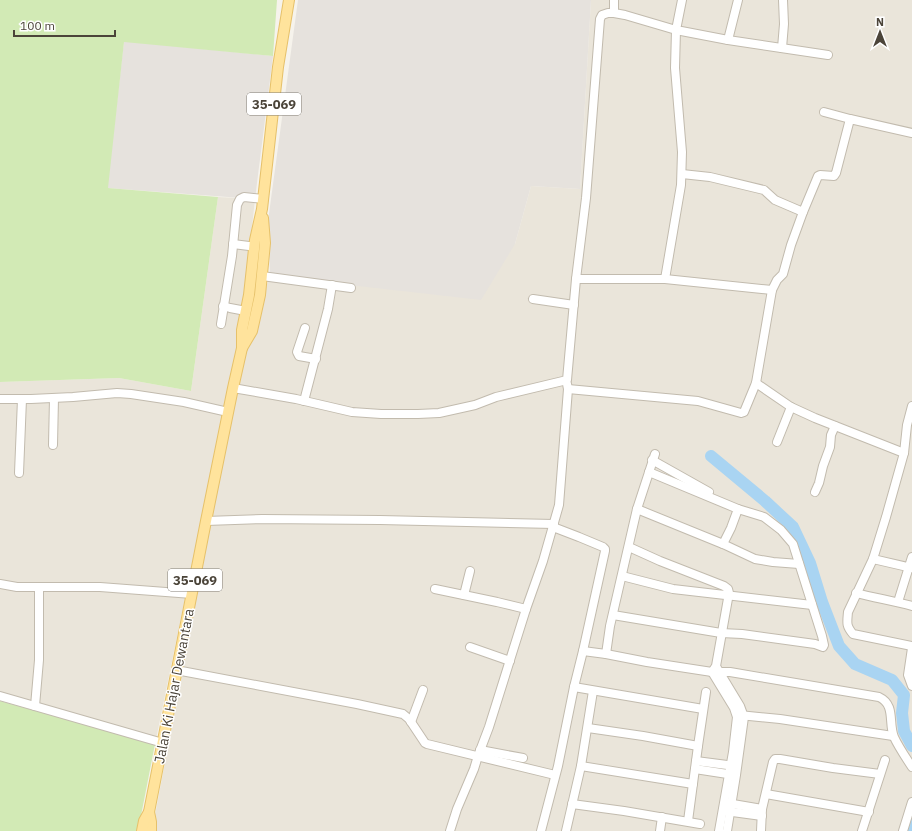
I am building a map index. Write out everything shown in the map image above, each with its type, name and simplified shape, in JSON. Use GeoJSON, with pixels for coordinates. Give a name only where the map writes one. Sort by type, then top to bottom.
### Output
{"type":"FeatureCollection","features":[{"type":"Feature","properties":{"kind":"main road","name":"Jalan Ki Hajar Dewantara"},"geometry":{"type":"LineString","coordinates":[[142,831],[144,821],[149,812],[206,520],[242,348],[243,310],[249,295],[251,246],[260,202],[278,67],[289,0]]}},
{"type":"Feature","properties":{"kind":"main road","name":"Jalan Ki Hajar Dewantara"},"geometry":{"type":"LineString","coordinates":[[242,348],[252,331],[262,279],[265,243],[260,202]]}},
{"type":"Feature","properties":{"kind":"main road","name":"Jalan Ki Hajar Dewantara"},"geometry":{"type":"LineString","coordinates":[[149,812],[152,822],[151,831]]}},
{"type":"Feature","properties":{"kind":"street"},"geometry":{"type":"LineString","coordinates":[[614,0],[614,13]]}},
{"type":"Feature","properties":{"kind":"street"},"geometry":{"type":"LineString","coordinates":[[665,279],[682,174],[682,152],[675,68],[676,30],[682,0]]}},
{"type":"Feature","properties":{"kind":"street"},"geometry":{"type":"LineString","coordinates":[[728,40],[738,0]]}},
{"type":"Feature","properties":{"kind":"street"},"geometry":{"type":"LineString","coordinates":[[782,48],[784,24],[783,0]]}},
{"type":"Feature","properties":{"kind":"street"},"geometry":{"type":"LineString","coordinates":[[450,831],[489,726],[526,609],[543,561],[559,505],[568,389],[567,380],[576,279],[586,198],[600,20],[602,15],[614,13],[676,30],[728,40],[828,55]]}},
{"type":"Feature","properties":{"kind":"street"},"geometry":{"type":"LineString","coordinates":[[824,112],[912,133]]}},
{"type":"Feature","properties":{"kind":"street"},"geometry":{"type":"LineString","coordinates":[[568,389],[698,401],[741,413],[744,412],[756,383],[774,285],[783,274],[791,245],[818,176],[834,176],[836,173],[850,119]]}},
{"type":"Feature","properties":{"kind":"street"},"geometry":{"type":"LineString","coordinates":[[682,174],[710,177],[758,188],[764,190],[775,200],[803,212]]}},
{"type":"Feature","properties":{"kind":"street"},"geometry":{"type":"LineString","coordinates":[[221,324],[226,307],[236,244],[237,205],[240,199],[244,197],[260,202]]}},
{"type":"Feature","properties":{"kind":"street"},"geometry":{"type":"LineString","coordinates":[[236,244],[251,246]]}},
{"type":"Feature","properties":{"kind":"street"},"geometry":{"type":"LineString","coordinates":[[262,279],[331,291],[351,288]]}},
{"type":"Feature","properties":{"kind":"street"},"geometry":{"type":"LineString","coordinates":[[576,279],[665,279],[774,285]]}},
{"type":"Feature","properties":{"kind":"street"},"geometry":{"type":"LineString","coordinates":[[304,401],[316,359],[331,291]]}},
{"type":"Feature","properties":{"kind":"street"},"geometry":{"type":"LineString","coordinates":[[533,299],[574,305]]}},
{"type":"Feature","properties":{"kind":"street"},"geometry":{"type":"LineString","coordinates":[[226,307],[243,310]]}},
{"type":"Feature","properties":{"kind":"street"},"geometry":{"type":"LineString","coordinates":[[305,328],[298,354],[299,356],[316,359]]}},
{"type":"Feature","properties":{"kind":"street"},"geometry":{"type":"LineString","coordinates":[[233,388],[304,401],[352,412],[418,414],[439,413],[476,405],[496,397],[567,380]]}},
{"type":"Feature","properties":{"kind":"street"},"geometry":{"type":"LineString","coordinates":[[756,383],[788,404],[815,418],[904,453]]}},
{"type":"Feature","properties":{"kind":"street"},"geometry":{"type":"LineString","coordinates":[[0,399],[54,398],[117,393],[184,402],[228,412]]}},
{"type":"Feature","properties":{"kind":"street"},"geometry":{"type":"LineString","coordinates":[[53,445],[54,398]]}},
{"type":"Feature","properties":{"kind":"street"},"geometry":{"type":"LineString","coordinates":[[19,473],[22,399]]}},
{"type":"Feature","properties":{"kind":"street"},"geometry":{"type":"LineString","coordinates":[[777,442],[788,404]]}},
{"type":"Feature","properties":{"kind":"street"},"geometry":{"type":"LineString","coordinates":[[912,411],[907,425],[904,453],[873,559],[848,612],[848,628],[853,634],[912,647],[908,675],[912,686]]}},
{"type":"Feature","properties":{"kind":"street"},"geometry":{"type":"LineString","coordinates":[[815,492],[830,447],[831,435],[835,426]]}},
{"type":"Feature","properties":{"kind":"street"},"geometry":{"type":"LineString","coordinates":[[906,443],[912,433]]}},
{"type":"Feature","properties":{"kind":"street"},"geometry":{"type":"LineString","coordinates":[[606,654],[613,615],[637,510],[654,457],[711,493],[716,500]]}},
{"type":"Feature","properties":{"kind":"street"},"geometry":{"type":"LineString","coordinates":[[613,615],[722,633],[742,634],[815,644],[823,647],[824,645],[793,544],[781,530],[764,517],[738,509],[649,472]]}},
{"type":"Feature","properties":{"kind":"street"},"geometry":{"type":"LineString","coordinates":[[723,544],[738,509]]}},
{"type":"Feature","properties":{"kind":"street"},"geometry":{"type":"LineString","coordinates":[[637,510],[723,544],[755,560],[799,564]]}},
{"type":"Feature","properties":{"kind":"street"},"geometry":{"type":"LineString","coordinates":[[206,520],[356,520],[553,526],[603,547],[605,549],[584,650],[541,831]]}},
{"type":"Feature","properties":{"kind":"street"},"geometry":{"type":"LineString","coordinates":[[628,547],[724,586],[728,589],[729,595],[716,670],[734,708],[740,715],[780,719],[893,736]]}},
{"type":"Feature","properties":{"kind":"street"},"geometry":{"type":"LineString","coordinates":[[898,602],[910,568],[912,557]]}},
{"type":"Feature","properties":{"kind":"street"},"geometry":{"type":"LineString","coordinates":[[873,559],[910,568]]}},
{"type":"Feature","properties":{"kind":"street"},"geometry":{"type":"LineString","coordinates":[[464,595],[470,571]]}},
{"type":"Feature","properties":{"kind":"street"},"geometry":{"type":"LineString","coordinates":[[622,576],[673,589],[812,605]]}},
{"type":"Feature","properties":{"kind":"street"},"geometry":{"type":"LineString","coordinates":[[0,584],[17,587],[100,587],[192,594]]}},
{"type":"Feature","properties":{"kind":"street"},"geometry":{"type":"LineString","coordinates":[[35,706],[39,660],[39,587]]}},
{"type":"Feature","properties":{"kind":"street"},"geometry":{"type":"LineString","coordinates":[[435,589],[526,609]]}},
{"type":"Feature","properties":{"kind":"street"},"geometry":{"type":"LineString","coordinates":[[856,593],[912,606]]}},
{"type":"Feature","properties":{"kind":"street"},"geometry":{"type":"LineString","coordinates":[[470,647],[510,661]]}},
{"type":"Feature","properties":{"kind":"street"},"geometry":{"type":"LineString","coordinates":[[584,650],[647,662],[730,672],[885,699],[889,705],[893,736],[912,767]]}},
{"type":"Feature","properties":{"kind":"street"},"geometry":{"type":"LineString","coordinates":[[176,670],[403,714],[411,722],[427,744],[479,753],[523,758]]}},
{"type":"Feature","properties":{"kind":"street"},"geometry":{"type":"LineString","coordinates":[[574,687],[703,709]]}},
{"type":"Feature","properties":{"kind":"street"},"geometry":{"type":"LineString","coordinates":[[411,722],[422,690]]}},
{"type":"Feature","properties":{"kind":"street"},"geometry":{"type":"LineString","coordinates":[[566,831],[581,766],[593,691]]}},
{"type":"Feature","properties":{"kind":"street"},"geometry":{"type":"LineString","coordinates":[[688,821],[706,692]]}},
{"type":"Feature","properties":{"kind":"street"},"geometry":{"type":"LineString","coordinates":[[0,696],[163,743]]}},
{"type":"Feature","properties":{"kind":"street"},"geometry":{"type":"LineString","coordinates":[[719,831],[727,808],[734,766],[737,717],[740,715]]}},
{"type":"Feature","properties":{"kind":"street"},"geometry":{"type":"LineString","coordinates":[[588,728],[698,746]]}},
{"type":"Feature","properties":{"kind":"street"},"geometry":{"type":"LineString","coordinates":[[479,753],[516,766],[555,775]]}},
{"type":"Feature","properties":{"kind":"street"},"geometry":{"type":"LineString","coordinates":[[761,831],[762,813],[773,762],[775,759],[880,774]]}},
{"type":"Feature","properties":{"kind":"street"},"geometry":{"type":"LineString","coordinates":[[862,831],[885,760]]}},
{"type":"Feature","properties":{"kind":"street"},"geometry":{"type":"LineString","coordinates":[[695,765],[734,766]]}},
{"type":"Feature","properties":{"kind":"street"},"geometry":{"type":"LineString","coordinates":[[695,765],[733,774]]}},
{"type":"Feature","properties":{"kind":"street"},"geometry":{"type":"LineString","coordinates":[[581,766],[692,784]]}},
{"type":"Feature","properties":{"kind":"street"},"geometry":{"type":"LineString","coordinates":[[766,794],[869,812]]}},
{"type":"Feature","properties":{"kind":"street"},"geometry":{"type":"LineString","coordinates":[[903,831],[912,802]]}},
{"type":"Feature","properties":{"kind":"street"},"geometry":{"type":"LineString","coordinates":[[572,804],[700,824]]}},
{"type":"Feature","properties":{"kind":"street"},"geometry":{"type":"LineString","coordinates":[[727,808],[762,813]]}},
{"type":"Feature","properties":{"kind":"street"},"geometry":{"type":"LineString","coordinates":[[727,808],[727,831]]}},
{"type":"Feature","properties":{"kind":"street"},"geometry":{"type":"LineString","coordinates":[[660,831],[662,817]]}},
{"type":"Feature","properties":{"kind":"shaded area"},"geometry":{"type":"Polygon","coordinates":[[[298,0],[591,0],[580,189],[531,186],[515,244],[481,300],[270,276],[268,221],[298,0]]]}},
{"type":"Feature","properties":{"kind":"shaded area"},"geometry":{"type":"Polygon","coordinates":[[[591,0],[912,0],[912,831],[152,831],[243,348],[270,276],[515,244],[531,186],[580,189],[591,0]]]}},
{"type":"Feature","properties":{"kind":"shaded area"},"geometry":{"type":"Polygon","coordinates":[[[124,41],[273,56],[255,199],[107,188],[124,41]]]}},
{"type":"Feature","properties":{"kind":"shaded area"},"geometry":{"type":"Polygon","coordinates":[[[218,197],[255,199],[242,321],[155,744],[0,701],[0,382],[119,378],[191,391],[218,197]]]}},
{"type":"Feature","properties":{"kind":"green space"},"geometry":{"type":"Polygon","coordinates":[[[0,0],[277,0],[273,56],[124,42],[108,188],[218,197],[191,391],[119,378],[0,382],[0,0]]]}},
{"type":"Feature","properties":{"kind":"green space"},"geometry":{"type":"Polygon","coordinates":[[[0,701],[155,744],[138,831],[0,831],[0,701]]]}},
{"type":"Feature","properties":{"kind":"waterway"},"geometry":{"type":"LineString","coordinates":[[711,456],[765,501],[793,527],[810,563],[822,602],[839,646],[855,664],[892,680],[904,695],[902,713],[904,731],[912,746]]}},
{"type":"Feature","properties":{"kind":"waterway"},"geometry":{"type":"LineString","coordinates":[[907,831],[912,818]]}}]}
